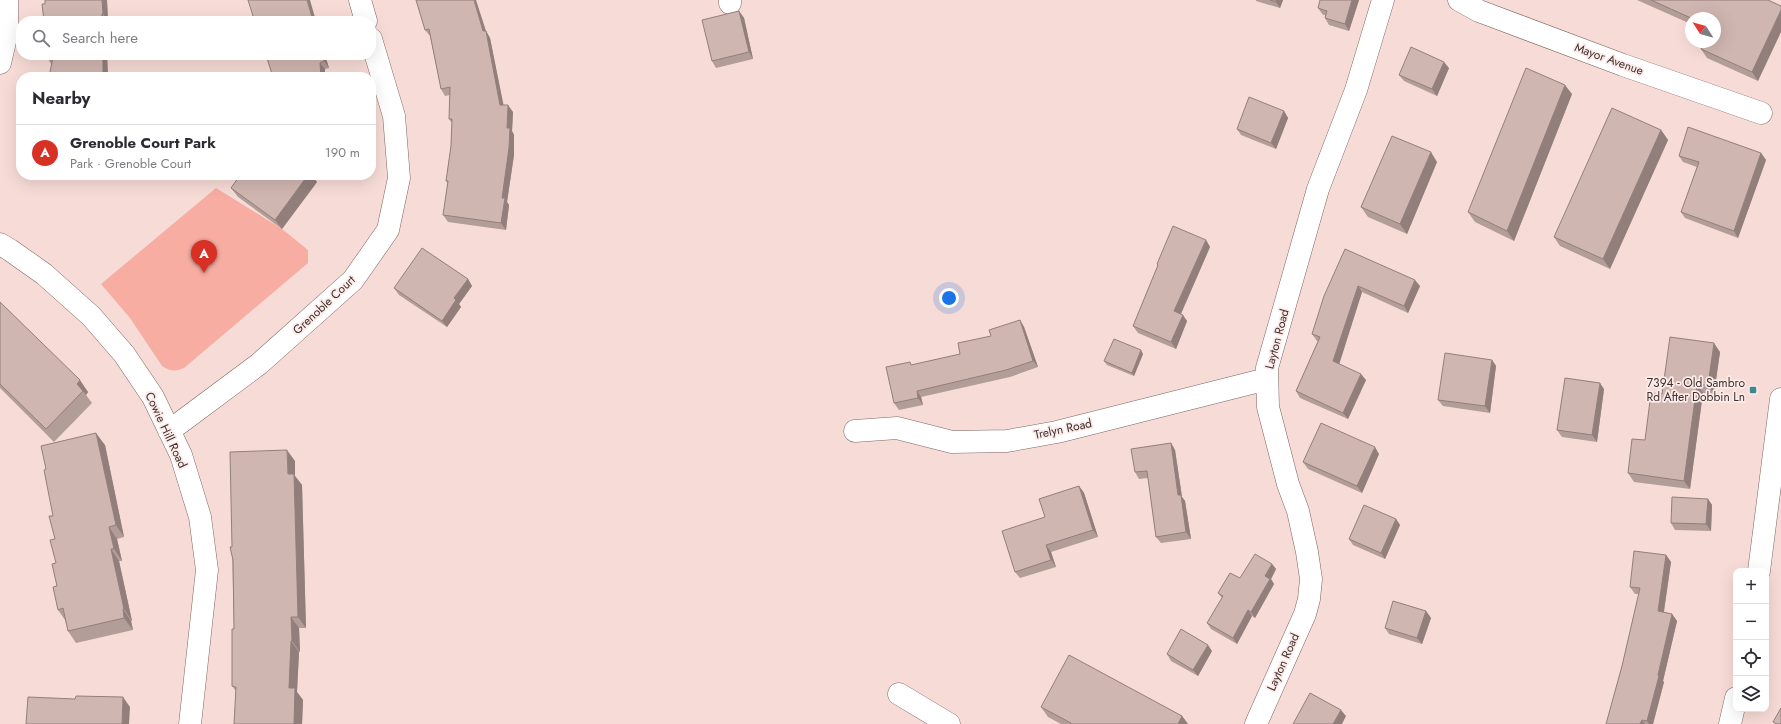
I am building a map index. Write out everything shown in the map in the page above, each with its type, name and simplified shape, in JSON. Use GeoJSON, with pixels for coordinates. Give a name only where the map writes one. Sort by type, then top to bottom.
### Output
{"type":"FeatureCollection","features":[{"type":"Feature","properties":{"kind":"street"},"geometry":{"type":"LineString","coordinates":[[0,63],[7,33],[7,0]]}},
{"type":"Feature","properties":{"kind":"street"},"geometry":{"type":"LineString","coordinates":[[360,0],[365,16]]}},
{"type":"Feature","properties":{"kind":"street","name":"Layton Road"},"geometry":{"type":"LineString","coordinates":[[1256,724],[1305,614],[1309,599],[1311,579],[1298,511],[1288,484],[1268,407],[1268,368],[1275,338],[1287,302],[1318,189],[1356,90],[1383,0]]}},
{"type":"Feature","properties":{"kind":"street","name":"Mayor Avenue"},"geometry":{"type":"LineString","coordinates":[[1459,0],[1485,13],[1616,63],[1761,113]]}},
{"type":"Feature","properties":{"kind":"street","name":"Grenoble Court"},"geometry":{"type":"LineString","coordinates":[[169,431],[258,364],[353,280],[388,230],[399,178],[399,170],[394,116],[376,56]]}},
{"type":"Feature","properties":{"kind":"street","name":"Cowie Hill Road"},"geometry":{"type":"LineString","coordinates":[[0,244],[44,274],[91,316],[124,354],[152,397],[181,455],[200,517],[207,570],[190,724]]}},
{"type":"Feature","properties":{"kind":"street","name":"Trelyn Road"},"geometry":{"type":"LineString","coordinates":[[855,431],[897,428],[952,442],[1007,441],[1057,432],[1267,378]]}},
{"type":"Feature","properties":{"kind":"street"},"geometry":{"type":"LineString","coordinates":[[1759,568],[1781,399]]}},
{"type":"Feature","properties":{"kind":"street"},"geometry":{"type":"LineString","coordinates":[[899,694],[949,724]]}},
{"type":"Feature","properties":{"kind":"street"},"geometry":{"type":"LineString","coordinates":[[1730,724],[1733,711]]}},
{"type":"Feature","properties":{"kind":"shaded area"},"geometry":{"type":"Polygon","coordinates":[[[216,188],[282,229],[308,250],[308,263],[184,368],[170,370],[162,366],[130,318],[101,284],[216,188]]]}},
{"type":"Feature","properties":{"kind":"building"},"geometry":{"type":"Polygon","coordinates":[[[45,0],[102,0],[103,14],[102,16],[43,16],[42,4],[45,4],[45,0]]]}},
{"type":"Feature","properties":{"kind":"building"},"geometry":{"type":"Polygon","coordinates":[[[248,0],[307,0],[312,16],[253,16],[248,0]]]}},
{"type":"Feature","properties":{"kind":"building"},"geometry":{"type":"Polygon","coordinates":[[[416,0],[474,0],[483,31],[486,31],[500,105],[508,105],[507,128],[510,128],[509,148],[502,198],[505,198],[501,223],[443,215],[451,146],[452,119],[449,119],[450,87],[441,89],[429,29],[425,30],[416,0]]]}},
{"type":"Feature","properties":{"kind":"building"},"geometry":{"type":"Polygon","coordinates":[[[1320,0],[1352,0],[1345,24],[1325,18],[1327,11],[1318,8],[1320,0]]]}},
{"type":"Feature","properties":{"kind":"building"},"geometry":{"type":"Polygon","coordinates":[[[1651,0],[1768,0],[1781,6],[1781,10],[1752,72],[1701,49],[1721,48],[1721,12],[1685,12],[1685,15],[1651,0]]]}},
{"type":"Feature","properties":{"kind":"building"},"geometry":{"type":"Polygon","coordinates":[[[739,11],[749,52],[712,61],[702,20],[739,11]]]}},
{"type":"Feature","properties":{"kind":"building"},"geometry":{"type":"Polygon","coordinates":[[[1411,47],[1444,62],[1432,89],[1399,75],[1411,47]]]}},
{"type":"Feature","properties":{"kind":"building"},"geometry":{"type":"Polygon","coordinates":[[[52,60],[103,60],[103,72],[50,72],[52,60]]]}},
{"type":"Feature","properties":{"kind":"building"},"geometry":{"type":"Polygon","coordinates":[[[268,60],[324,60],[320,63],[321,72],[271,72],[268,60]]]}},
{"type":"Feature","properties":{"kind":"building"},"geometry":{"type":"Polygon","coordinates":[[[1526,68],[1565,85],[1507,231],[1468,212],[1526,68]]]}},
{"type":"Feature","properties":{"kind":"building"},"geometry":{"type":"Polygon","coordinates":[[[1249,97],[1284,111],[1271,143],[1237,129],[1249,97]]]}},
{"type":"Feature","properties":{"kind":"building"},"geometry":{"type":"Polygon","coordinates":[[[1612,108],[1661,130],[1603,259],[1554,237],[1612,108]]]}},
{"type":"Feature","properties":{"kind":"building"},"geometry":{"type":"Polygon","coordinates":[[[1688,127],[1761,153],[1734,231],[1681,212],[1699,162],[1679,156],[1688,127]]]}},
{"type":"Feature","properties":{"kind":"building"},"geometry":{"type":"Polygon","coordinates":[[[1392,136],[1431,152],[1400,224],[1361,207],[1392,136]]]}},
{"type":"Feature","properties":{"kind":"building"},"geometry":{"type":"Polygon","coordinates":[[[237,180],[304,180],[275,220],[231,188],[237,180]]]}},
{"type":"Feature","properties":{"kind":"building"},"geometry":{"type":"Polygon","coordinates":[[[1173,226],[1206,240],[1174,311],[1183,315],[1171,342],[1133,326],[1173,226]]]}},
{"type":"Feature","properties":{"kind":"building"},"geometry":{"type":"Polygon","coordinates":[[[422,248],[468,279],[454,298],[456,300],[442,321],[394,288],[422,248]]]}},
{"type":"Feature","properties":{"kind":"building"},"geometry":{"type":"Polygon","coordinates":[[[1345,249],[1415,280],[1404,306],[1358,286],[1333,361],[1361,374],[1343,413],[1296,391],[1320,337],[1312,334],[1324,296],[1345,249]]]}},
{"type":"Feature","properties":{"kind":"building"},"geometry":{"type":"Polygon","coordinates":[[[0,302],[80,380],[77,384],[83,391],[46,429],[0,384],[0,302]]]}},
{"type":"Feature","properties":{"kind":"building"},"geometry":{"type":"Polygon","coordinates":[[[1020,320],[1033,361],[1006,370],[917,391],[918,398],[894,403],[886,367],[910,362],[911,365],[960,354],[958,343],[991,336],[989,330],[1020,320]]]}},
{"type":"Feature","properties":{"kind":"building"},"geometry":{"type":"Polygon","coordinates":[[[1670,337],[1714,343],[1708,385],[1697,384],[1684,481],[1628,473],[1632,439],[1645,440],[1651,393],[1662,394],[1670,337]]]}},
{"type":"Feature","properties":{"kind":"building"},"geometry":{"type":"Polygon","coordinates":[[[1114,339],[1141,350],[1132,373],[1104,361],[1114,339]]]}},
{"type":"Feature","properties":{"kind":"building"},"geometry":{"type":"Polygon","coordinates":[[[1445,353],[1492,360],[1485,406],[1438,400],[1445,353]]]}},
{"type":"Feature","properties":{"kind":"building"},"geometry":{"type":"Polygon","coordinates":[[[1565,378],[1600,383],[1592,435],[1557,430],[1565,378]]]}},
{"type":"Feature","properties":{"kind":"building"},"geometry":{"type":"Polygon","coordinates":[[[1321,423],[1375,447],[1357,486],[1303,462],[1321,423]]]}},
{"type":"Feature","properties":{"kind":"building"},"geometry":{"type":"Polygon","coordinates":[[[96,433],[116,525],[109,527],[114,549],[111,549],[124,609],[124,618],[68,631],[63,608],[58,610],[53,587],[57,586],[52,564],[56,563],[50,540],[55,539],[49,516],[53,516],[41,446],[96,433]]]}},
{"type":"Feature","properties":{"kind":"building"},"geometry":{"type":"Polygon","coordinates":[[[1171,443],[1178,495],[1181,495],[1186,532],[1156,537],[1147,471],[1135,472],[1131,449],[1171,443]]]}},
{"type":"Feature","properties":{"kind":"building"},"geometry":{"type":"Polygon","coordinates":[[[287,450],[288,474],[294,474],[298,617],[291,617],[292,641],[289,688],[295,688],[294,724],[234,724],[236,687],[232,686],[232,629],[234,629],[233,560],[230,547],[232,547],[230,452],[287,450]]]}},
{"type":"Feature","properties":{"kind":"building"},"geometry":{"type":"Polygon","coordinates":[[[1079,486],[1093,530],[1046,545],[1051,560],[1015,572],[1002,531],[1045,517],[1039,499],[1079,486]]]}},
{"type":"Feature","properties":{"kind":"building"},"geometry":{"type":"Polygon","coordinates":[[[1672,497],[1708,499],[1706,524],[1671,523],[1672,497]]]}},
{"type":"Feature","properties":{"kind":"building"},"geometry":{"type":"Polygon","coordinates":[[[1364,505],[1396,519],[1381,553],[1349,539],[1364,505]]]}},
{"type":"Feature","properties":{"kind":"building"},"geometry":{"type":"Polygon","coordinates":[[[1634,551],[1666,555],[1658,611],[1672,614],[1659,676],[1647,721],[1642,720],[1640,724],[1606,724],[1622,666],[1640,588],[1630,587],[1634,551]]]}},
{"type":"Feature","properties":{"kind":"building"},"geometry":{"type":"Polygon","coordinates":[[[1255,554],[1272,564],[1265,576],[1270,579],[1251,612],[1248,610],[1233,638],[1207,623],[1223,596],[1218,593],[1230,573],[1240,578],[1255,554]]]}},
{"type":"Feature","properties":{"kind":"building"},"geometry":{"type":"Polygon","coordinates":[[[1393,601],[1426,611],[1417,638],[1385,628],[1393,601]]]}},
{"type":"Feature","properties":{"kind":"building"},"geometry":{"type":"Polygon","coordinates":[[[1181,629],[1208,645],[1193,670],[1167,654],[1181,629]]]}},
{"type":"Feature","properties":{"kind":"building"},"geometry":{"type":"Polygon","coordinates":[[[1069,655],[1182,716],[1178,724],[1071,724],[1041,707],[1069,655]]]}},
{"type":"Feature","properties":{"kind":"building"},"geometry":{"type":"Polygon","coordinates":[[[1310,693],[1341,710],[1333,724],[1293,724],[1310,693]]]}},
{"type":"Feature","properties":{"kind":"building"},"geometry":{"type":"Polygon","coordinates":[[[76,696],[123,697],[122,724],[26,724],[28,697],[75,699],[76,696]]]}},
{"type":"Feature","properties":{"kind":"building"},"geometry":{"type":"Polygon","coordinates":[[[1781,708],[1781,724],[1777,724],[1773,722],[1781,708]]]}},
{"type":"Feature","properties":{"kind":"place","name":"Grenoble Court Park"},"geometry":{"type":"Point","coordinates":[204,273]}},
{"type":"Feature","properties":{"kind":"place","name":"7394 - Old Sambro Rd After Dobbin Ln"},"geometry":{"type":"Point","coordinates":[1753,390]}}]}
